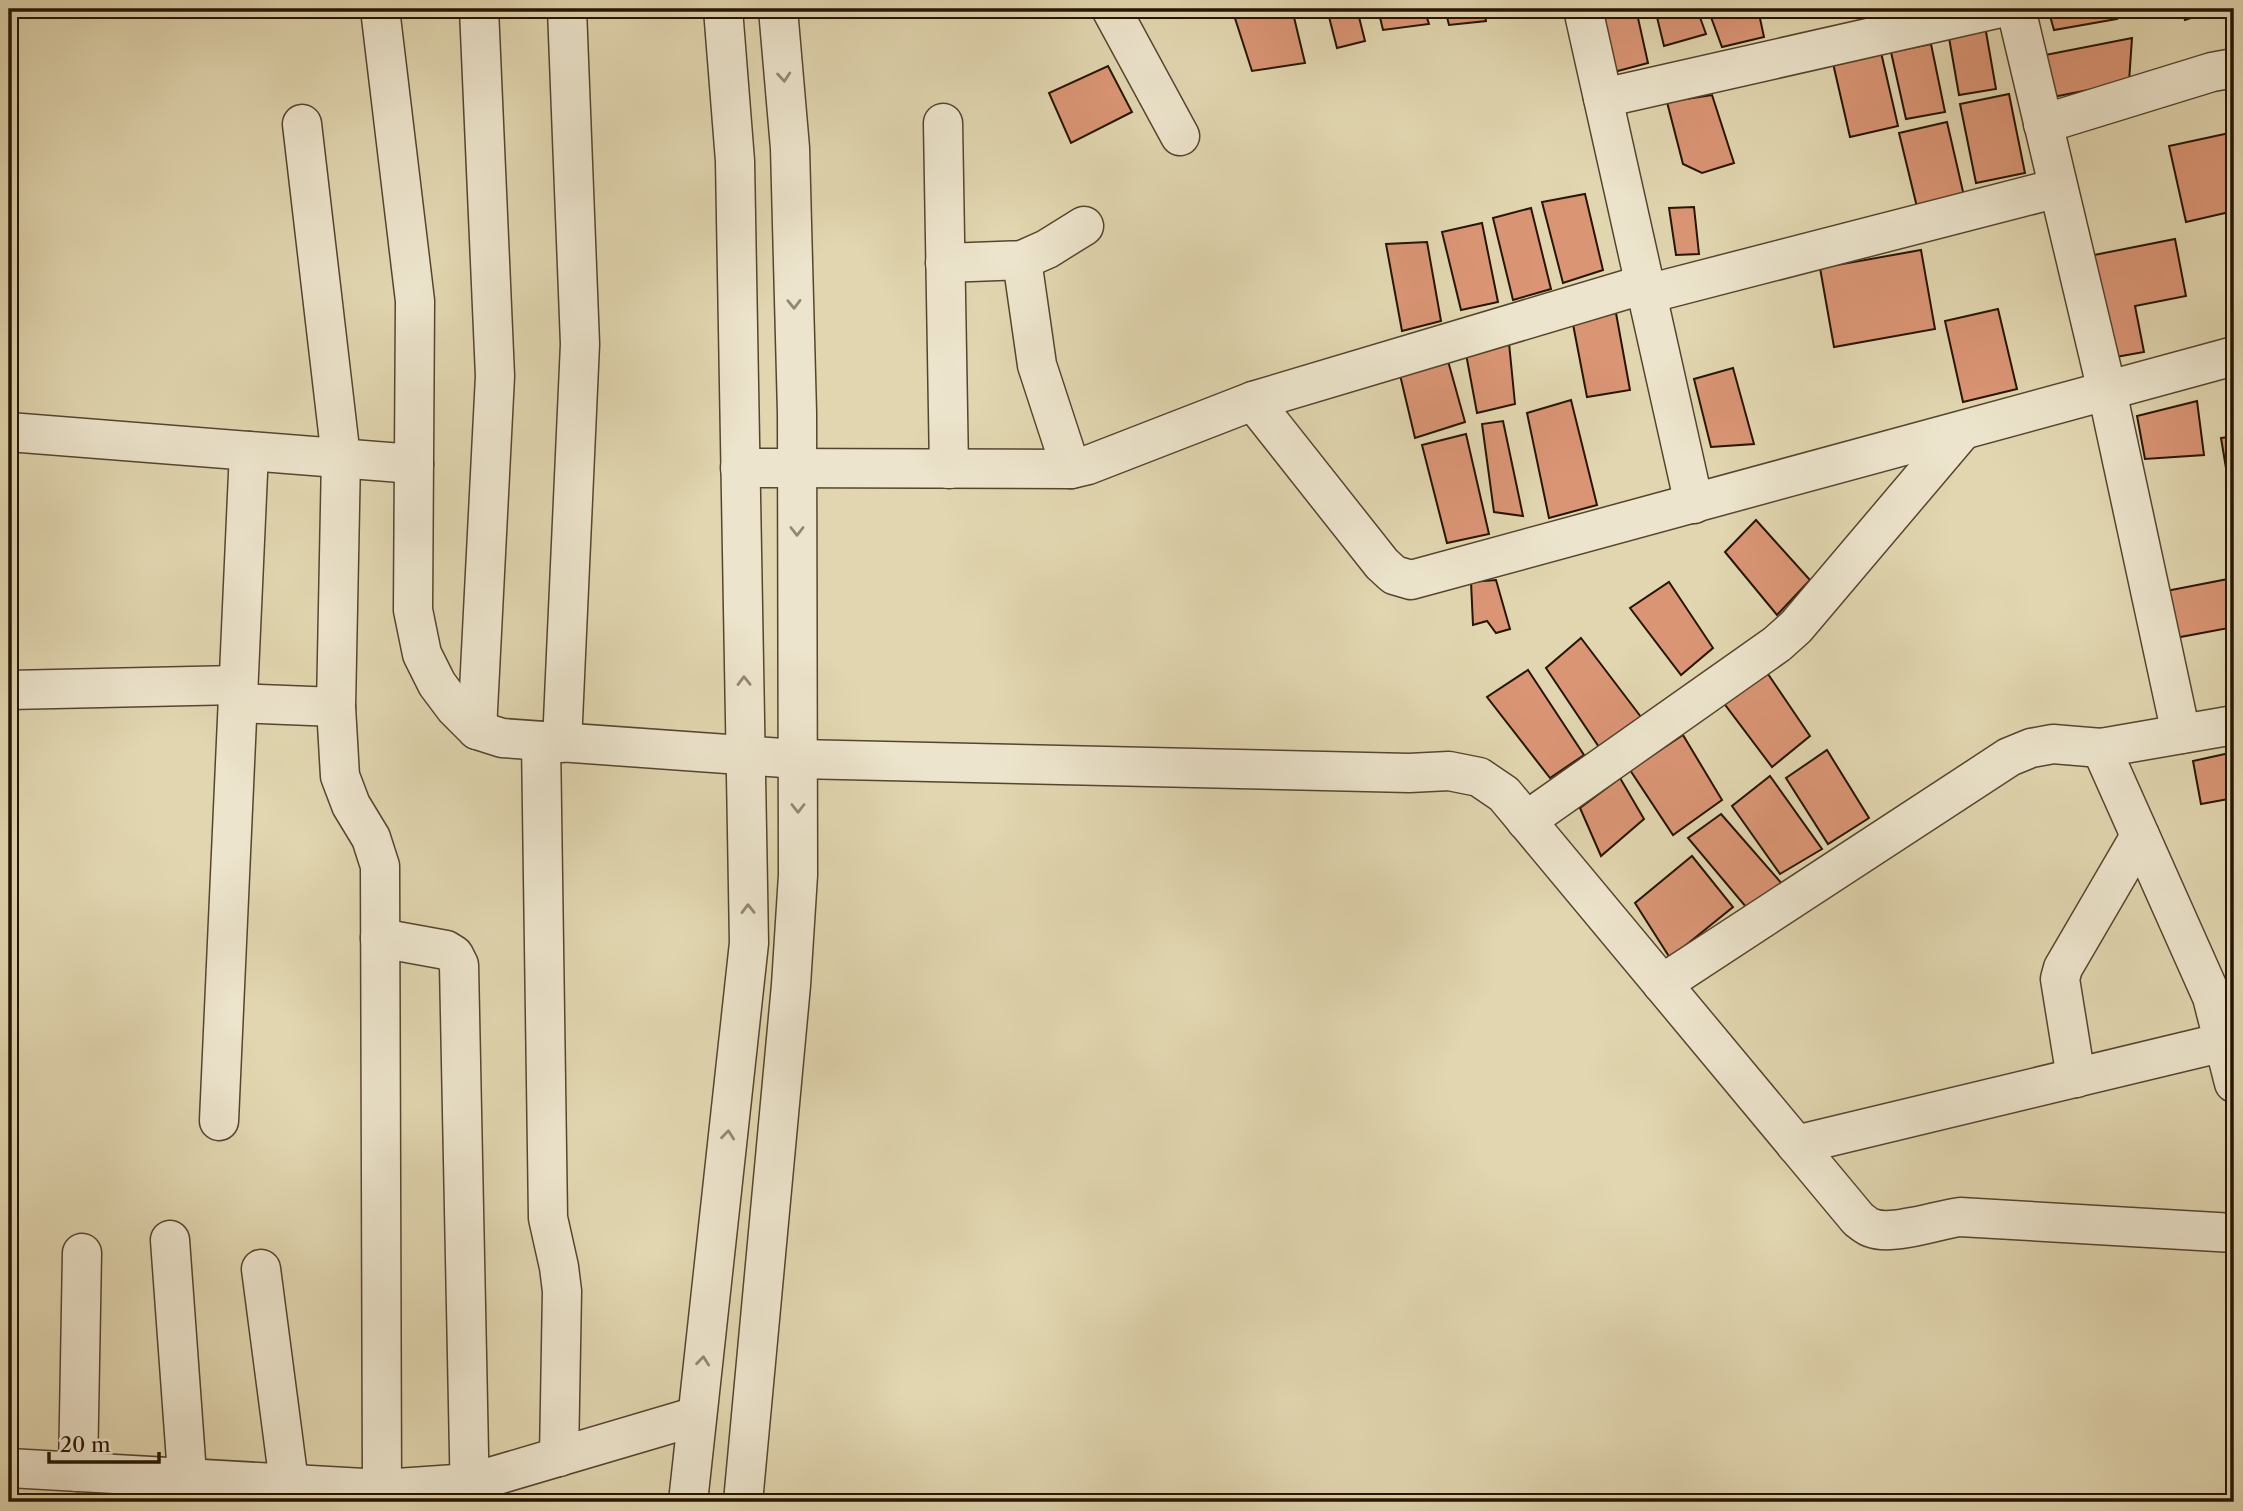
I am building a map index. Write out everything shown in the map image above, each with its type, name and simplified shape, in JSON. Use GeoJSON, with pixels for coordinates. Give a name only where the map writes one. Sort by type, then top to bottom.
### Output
{"type":"FeatureCollection","features":[{"type":"Feature","properties":{"kind":"street"},"geometry":{"type":"LineString","coordinates":[[380,9],[415,301],[413,610],[416,633],[422,654],[437,684],[455,708],[477,730],[502,738],[798,759],[1409,773],[1449,771],[1479,777],[1504,794],[1858,1219],[1871,1228],[1887,1231],[1960,1217],[2234,1233]]}},
{"type":"Feature","properties":{"kind":"street"},"geometry":{"type":"LineString","coordinates":[[477,730],[495,376],[479,9]]}},
{"type":"Feature","properties":{"kind":"street"},"geometry":{"type":"LineString","coordinates":[[559,1457],[562,1291],[548,1218],[552,742],[580,354],[567,9]]}},
{"type":"Feature","properties":{"kind":"street"},"geometry":{"type":"LineString","coordinates":[[688,1502],[749,943],[735,160],[723,9]]}},
{"type":"Feature","properties":{"kind":"street"},"geometry":{"type":"LineString","coordinates":[[692,1465],[745,1485],[791,985],[798,875],[797,468],[790,148],[778,9]]}},
{"type":"Feature","properties":{"kind":"street"},"geometry":{"type":"LineString","coordinates":[[1111,9],[1180,135]]}},
{"type":"Feature","properties":{"kind":"street"},"geometry":{"type":"LineString","coordinates":[[1583,9],[1694,504]]}},
{"type":"Feature","properties":{"kind":"street"},"geometry":{"type":"LineString","coordinates":[[1603,98],[1996,9]]}},
{"type":"Feature","properties":{"kind":"street"},"geometry":{"type":"LineString","coordinates":[[2016,9],[2107,391],[2181,734]]}},
{"type":"Feature","properties":{"kind":"street"},"geometry":{"type":"LineString","coordinates":[[2043,124],[2212,72],[2234,68]]}},
{"type":"Feature","properties":{"kind":"street"},"geometry":{"type":"LineString","coordinates":[[302,124],[341,458],[336,707],[340,776],[351,805],[371,838],[380,866],[382,1489]]}},
{"type":"Feature","properties":{"kind":"street"},"geometry":{"type":"LineString","coordinates":[[943,124],[949,469]]}},
{"type":"Feature","properties":{"kind":"street"},"geometry":{"type":"LineString","coordinates":[[740,468],[1071,469],[1088,465],[1253,401],[1646,289],[2058,188]]}},
{"type":"Feature","properties":{"kind":"street"},"geometry":{"type":"LineString","coordinates":[[945,263],[1022,260],[1084,226]]}},
{"type":"Feature","properties":{"kind":"street"},"geometry":{"type":"LineString","coordinates":[[1022,260],[1037,365],[1071,469]]}},
{"type":"Feature","properties":{"kind":"street"},"geometry":{"type":"LineString","coordinates":[[1253,401],[1382,564],[1394,575],[1411,580],[2234,356]]}},
{"type":"Feature","properties":{"kind":"street"},"geometry":{"type":"LineString","coordinates":[[1526,821],[1777,644],[1796,627],[1962,431]]}},
{"type":"Feature","properties":{"kind":"street"},"geometry":{"type":"LineString","coordinates":[[9,432],[414,464]]}},
{"type":"Feature","properties":{"kind":"street"},"geometry":{"type":"LineString","coordinates":[[219,1121],[249,451]]}},
{"type":"Feature","properties":{"kind":"street"},"geometry":{"type":"LineString","coordinates":[[9,690],[238,694],[336,707]]}},
{"type":"Feature","properties":{"kind":"street"},"geometry":{"type":"LineString","coordinates":[[1662,984],[2009,757],[2031,748],[2053,744],[2101,748],[2234,725]]}},
{"type":"Feature","properties":{"kind":"street"},"geometry":{"type":"LineString","coordinates":[[2101,748],[2212,997],[2234,1083]]}},
{"type":"Feature","properties":{"kind":"street"},"geometry":{"type":"LineString","coordinates":[[2076,1078],[2060,979],[2063,968],[2140,836]]}},
{"type":"Feature","properties":{"kind":"street"},"geometry":{"type":"LineString","coordinates":[[380,938],[446,950],[454,955],[459,965],[470,1493]]}},
{"type":"Feature","properties":{"kind":"street"},"geometry":{"type":"LineString","coordinates":[[1796,1145],[2224,1042]]}},
{"type":"Feature","properties":{"kind":"street"},"geometry":{"type":"LineString","coordinates":[[170,1240],[189,1490]]}},
{"type":"Feature","properties":{"kind":"street"},"geometry":{"type":"LineString","coordinates":[[82,1252],[92,1483]]}},
{"type":"Feature","properties":{"kind":"street"},"geometry":{"type":"LineString","coordinates":[[261,1269],[289,1483]]}},
{"type":"Feature","properties":{"kind":"street"},"geometry":{"type":"LineString","coordinates":[[9,1468],[92,1483],[189,1490],[289,1483],[470,1493],[559,1457],[697,1416]]}},
{"type":"Feature","properties":{"kind":"building"},"geometry":{"type":"Polygon","coordinates":[[[1232,9],[1292,9],[1305,63],[1252,71],[1232,9]]]}},
{"type":"Feature","properties":{"kind":"building"},"geometry":{"type":"Polygon","coordinates":[[[1327,9],[1357,9],[1365,41],[1337,48],[1327,9]]]}},
{"type":"Feature","properties":{"kind":"building"},"geometry":{"type":"Polygon","coordinates":[[[1378,9],[1424,9],[1429,24],[1383,30],[1378,9]]]}},
{"type":"Feature","properties":{"kind":"building"},"geometry":{"type":"Polygon","coordinates":[[[1445,9],[1484,9],[1486,21],[1449,25],[1445,9]]]}},
{"type":"Feature","properties":{"kind":"building"},"geometry":{"type":"Polygon","coordinates":[[[1596,9],[1636,9],[1648,63],[1614,72],[1596,9]]]}},
{"type":"Feature","properties":{"kind":"building"},"geometry":{"type":"Polygon","coordinates":[[[1655,9],[1697,9],[1706,34],[1664,46],[1655,9]]]}},
{"type":"Feature","properties":{"kind":"building"},"geometry":{"type":"Polygon","coordinates":[[[1708,9],[1758,9],[1764,37],[1722,47],[1708,9]]]}},
{"type":"Feature","properties":{"kind":"building"},"geometry":{"type":"Polygon","coordinates":[[[2048,9],[2115,9],[2117,19],[2054,30],[2048,9]]]}},
{"type":"Feature","properties":{"kind":"building"},"geometry":{"type":"Polygon","coordinates":[[[2181,9],[2218,9],[2185,20],[2181,9]]]}},
{"type":"Feature","properties":{"kind":"building"},"geometry":{"type":"Polygon","coordinates":[[[1985,26],[1996,89],[1959,95],[1948,32],[1985,26]]]}},
{"type":"Feature","properties":{"kind":"building"},"geometry":{"type":"Polygon","coordinates":[[[2132,38],[2129,82],[2043,99],[2035,57],[2132,38]]]}},
{"type":"Feature","properties":{"kind":"building"},"geometry":{"type":"Polygon","coordinates":[[[1931,44],[1945,112],[1906,119],[1891,52],[1931,44]]]}},
{"type":"Feature","properties":{"kind":"building"},"geometry":{"type":"Polygon","coordinates":[[[1880,48],[1898,126],[1850,137],[1832,59],[1880,48]]]}},
{"type":"Feature","properties":{"kind":"building"},"geometry":{"type":"Polygon","coordinates":[[[1108,66],[1132,112],[1071,143],[1049,93],[1108,66]]]}},
{"type":"Feature","properties":{"kind":"building"},"geometry":{"type":"Polygon","coordinates":[[[2009,94],[2025,173],[1976,183],[1960,104],[2009,94]]]}},
{"type":"Feature","properties":{"kind":"building"},"geometry":{"type":"Polygon","coordinates":[[[1712,95],[1734,163],[1702,173],[1683,164],[1667,102],[1712,95]]]}},
{"type":"Feature","properties":{"kind":"building"},"geometry":{"type":"Polygon","coordinates":[[[1947,122],[1964,196],[1917,207],[1899,133],[1947,122]]]}},
{"type":"Feature","properties":{"kind":"building"},"geometry":{"type":"Polygon","coordinates":[[[2234,132],[2234,211],[2186,222],[2169,146],[2234,132]]]}},
{"type":"Feature","properties":{"kind":"building"},"geometry":{"type":"Polygon","coordinates":[[[1585,194],[1603,270],[1563,283],[1542,202],[1585,194]]]}},
{"type":"Feature","properties":{"kind":"building"},"geometry":{"type":"Polygon","coordinates":[[[1694,207],[1699,254],[1676,255],[1669,208],[1694,207]]]}},
{"type":"Feature","properties":{"kind":"building"},"geometry":{"type":"Polygon","coordinates":[[[1531,208],[1551,289],[1513,300],[1493,218],[1531,208]]]}},
{"type":"Feature","properties":{"kind":"building"},"geometry":{"type":"Polygon","coordinates":[[[1482,223],[1498,302],[1461,310],[1442,232],[1482,223]]]}},
{"type":"Feature","properties":{"kind":"building"},"geometry":{"type":"Polygon","coordinates":[[[2234,233],[2234,271],[2229,234],[2234,233]]]}},
{"type":"Feature","properties":{"kind":"building"},"geometry":{"type":"Polygon","coordinates":[[[2175,239],[2186,296],[2135,306],[2144,352],[2110,358],[2089,256],[2175,239]]]}},
{"type":"Feature","properties":{"kind":"building"},"geometry":{"type":"Polygon","coordinates":[[[1427,242],[1441,321],[1402,331],[1386,244],[1427,242]]]}},
{"type":"Feature","properties":{"kind":"building"},"geometry":{"type":"Polygon","coordinates":[[[1921,250],[1935,329],[1834,347],[1820,268],[1921,250]]]}},
{"type":"Feature","properties":{"kind":"building"},"geometry":{"type":"Polygon","coordinates":[[[1998,309],[2017,389],[1963,402],[1945,321],[1998,309]]]}},
{"type":"Feature","properties":{"kind":"building"},"geometry":{"type":"Polygon","coordinates":[[[1616,313],[1630,390],[1587,397],[1572,319],[1616,313]]]}},
{"type":"Feature","properties":{"kind":"building"},"geometry":{"type":"Polygon","coordinates":[[[1509,343],[1515,404],[1477,413],[1466,354],[1509,343]]]}},
{"type":"Feature","properties":{"kind":"building"},"geometry":{"type":"Polygon","coordinates":[[[1448,361],[1465,422],[1415,438],[1400,375],[1448,361]]]}},
{"type":"Feature","properties":{"kind":"building"},"geometry":{"type":"Polygon","coordinates":[[[1733,368],[1754,444],[1711,447],[1694,379],[1733,368]]]}},
{"type":"Feature","properties":{"kind":"building"},"geometry":{"type":"Polygon","coordinates":[[[1571,400],[1597,505],[1549,518],[1527,413],[1571,400]]]}},
{"type":"Feature","properties":{"kind":"building"},"geometry":{"type":"Polygon","coordinates":[[[2197,401],[2204,455],[2145,459],[2137,416],[2197,401]]]}},
{"type":"Feature","properties":{"kind":"building"},"geometry":{"type":"Polygon","coordinates":[[[1503,421],[1523,516],[1494,512],[1482,424],[1503,421]]]}},
{"type":"Feature","properties":{"kind":"building"},"geometry":{"type":"Polygon","coordinates":[[[1466,434],[1489,534],[1447,543],[1422,445],[1466,434]]]}},
{"type":"Feature","properties":{"kind":"building"},"geometry":{"type":"Polygon","coordinates":[[[2234,436],[2234,516],[2221,438],[2234,436]]]}},
{"type":"Feature","properties":{"kind":"building"},"geometry":{"type":"Polygon","coordinates":[[[1756,520],[1810,580],[1777,615],[1725,552],[1756,520]]]}},
{"type":"Feature","properties":{"kind":"building"},"geometry":{"type":"Polygon","coordinates":[[[2233,578],[2234,627],[2175,638],[2166,591],[2233,578]]]}},
{"type":"Feature","properties":{"kind":"building"},"geometry":{"type":"Polygon","coordinates":[[[1496,580],[1510,629],[1496,633],[1487,621],[1473,625],[1471,582],[1496,580]]]}},
{"type":"Feature","properties":{"kind":"building"},"geometry":{"type":"Polygon","coordinates":[[[1669,582],[1713,648],[1681,675],[1630,608],[1669,582]]]}},
{"type":"Feature","properties":{"kind":"building"},"geometry":{"type":"Polygon","coordinates":[[[1581,638],[1641,717],[1599,747],[1546,668],[1581,638]]]}},
{"type":"Feature","properties":{"kind":"building"},"geometry":{"type":"Polygon","coordinates":[[[1528,670],[1584,755],[1550,778],[1487,697],[1528,670]]]}},
{"type":"Feature","properties":{"kind":"building"},"geometry":{"type":"Polygon","coordinates":[[[1768,674],[1810,736],[1772,767],[1723,702],[1768,674]]]}},
{"type":"Feature","properties":{"kind":"building"},"geometry":{"type":"Polygon","coordinates":[[[1683,735],[1722,800],[1673,835],[1630,770],[1683,735]]]}},
{"type":"Feature","properties":{"kind":"building"},"geometry":{"type":"Polygon","coordinates":[[[1827,750],[1869,818],[1828,844],[1786,778],[1827,750]]]}},
{"type":"Feature","properties":{"kind":"building"},"geometry":{"type":"Polygon","coordinates":[[[2234,752],[2234,798],[2201,804],[2193,761],[2234,752]]]}},
{"type":"Feature","properties":{"kind":"building"},"geometry":{"type":"Polygon","coordinates":[[[1770,776],[1822,849],[1780,874],[1732,806],[1770,776]]]}},
{"type":"Feature","properties":{"kind":"building"},"geometry":{"type":"Polygon","coordinates":[[[1620,778],[1644,819],[1601,856],[1580,808],[1620,778]]]}},
{"type":"Feature","properties":{"kind":"building"},"geometry":{"type":"Polygon","coordinates":[[[1721,814],[1783,885],[1746,907],[1688,838],[1721,814]]]}},
{"type":"Feature","properties":{"kind":"building"},"geometry":{"type":"Polygon","coordinates":[[[1692,856],[1733,907],[1670,958],[1635,903],[1692,856]]]}}]}
